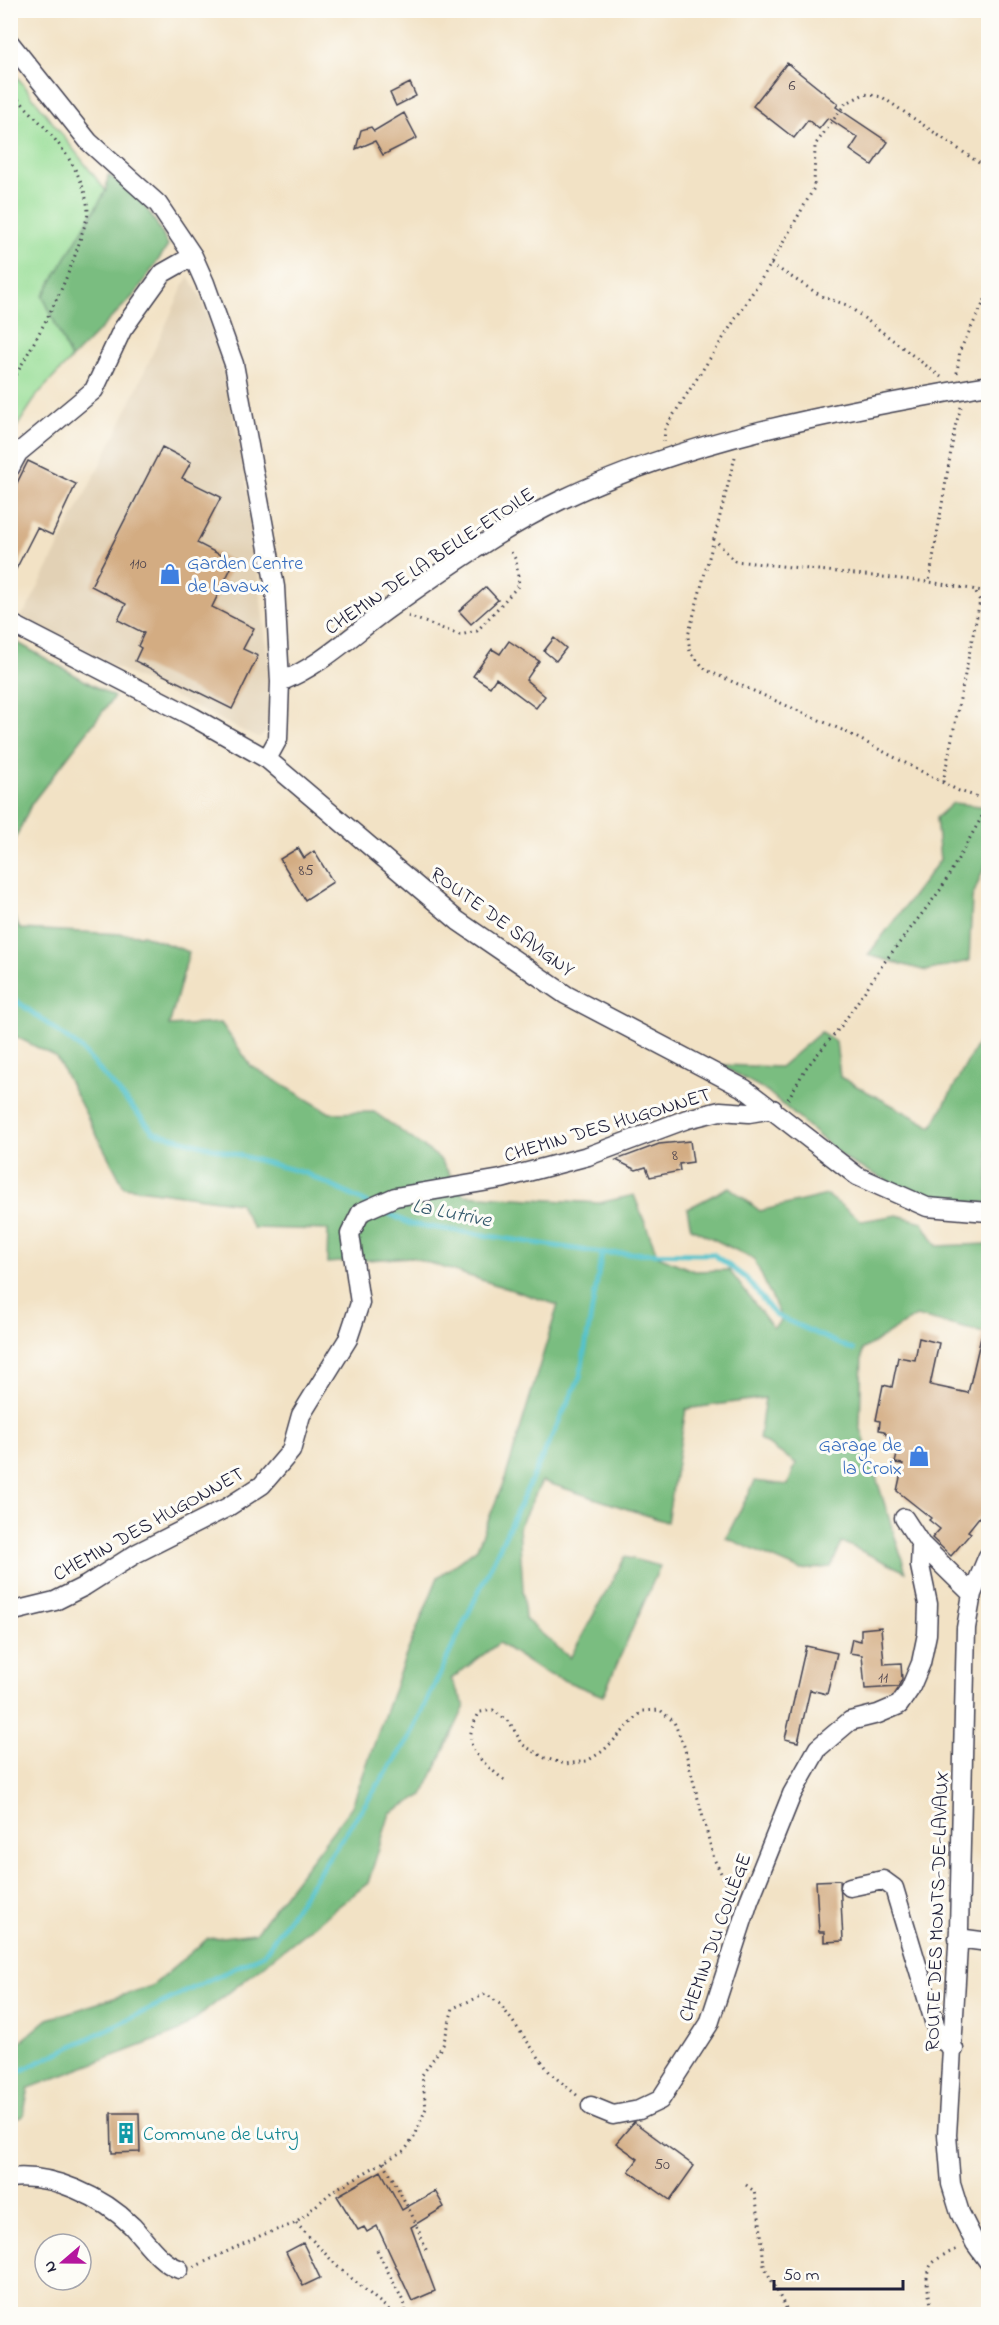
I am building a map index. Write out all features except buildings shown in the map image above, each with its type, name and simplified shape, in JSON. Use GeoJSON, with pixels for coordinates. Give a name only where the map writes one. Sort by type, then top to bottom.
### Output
{"type":"FeatureCollection","features":[{"type":"Feature","properties":{"kind":"street"},"geometry":{"type":"LineString","coordinates":[[10,43],[89,142],[158,204],[193,256],[234,364],[275,587],[280,682],[278,739],[267,759]]}},
{"type":"Feature","properties":{"kind":"street"},"geometry":{"type":"LineString","coordinates":[[10,468],[18,453],[93,390],[122,330],[164,273],[193,256]]}},
{"type":"Feature","properties":{"kind":"street","name":"CHEMIN DE LA BELLE-ETOILE"},"geometry":{"type":"LineString","coordinates":[[280,682],[300,674],[388,609],[499,536],[561,500],[664,459],[740,434],[988,385]]}},
{"type":"Feature","properties":{"kind":"street","name":"ROUTE DE SAVIGNY"},"geometry":{"type":"LineString","coordinates":[[10,623],[193,717],[267,759],[458,921],[566,995],[744,1089],[857,1176],[927,1207],[988,1212]]}},
{"type":"Feature","properties":{"kind":"street","name":"CHEMIN DES HUGONNET"},"geometry":{"type":"LineString","coordinates":[[10,1612],[55,1600],[85,1586],[137,1553],[228,1507],[262,1485],[291,1451],[301,1415],[348,1339],[360,1303],[350,1234],[361,1212],[395,1197],[501,1179],[588,1156],[698,1116],[720,1111],[749,1113],[775,1111]]}},
{"type":"Feature","properties":{"kind":"street"},"geometry":{"type":"LineString","coordinates":[[904,1518],[921,1544],[972,1594]]}},
{"type":"Feature","properties":{"kind":"street","name":"CHEMIN DU COLLÈGE"},"geometry":{"type":"LineString","coordinates":[[591,2106],[613,2115],[639,2110],[660,2100],[709,2024],[749,1901],[792,1794],[818,1748],[850,1721],[878,1714],[899,1705],[910,1689],[921,1663],[927,1634],[928,1604],[920,1566],[921,1544]]}},
{"type":"Feature","properties":{"kind":"street","name":"ROUTE DES MONTS-DE-LAVAUX"},"geometry":{"type":"LineString","coordinates":[[988,1556],[972,1594],[964,1660],[958,1938],[954,2049],[947,2135],[948,2160],[960,2213],[975,2243],[988,2261]]}},
{"type":"Feature","properties":{"kind":"street"},"geometry":{"type":"LineString","coordinates":[[850,1887],[883,1880],[894,1888],[939,2038],[954,2049]]}},
{"type":"Feature","properties":{"kind":"street"},"geometry":{"type":"LineString","coordinates":[[958,1938],[988,1942]]}},
{"type":"Feature","properties":{"kind":"street"},"geometry":{"type":"LineString","coordinates":[[10,2178],[29,2176],[54,2182],[103,2203],[129,2224],[169,2266],[179,2269]]}},
{"type":"Feature","properties":{"kind":"path"},"geometry":{"type":"LineString","coordinates":[[10,91],[42,122],[68,159],[82,186],[88,213],[76,255],[56,302],[10,386]]}},
{"type":"Feature","properties":{"kind":"path"},"geometry":{"type":"LineString","coordinates":[[664,459],[665,428],[771,264],[813,188],[815,145],[845,104],[864,94],[882,97],[988,169]]}},
{"type":"Feature","properties":{"kind":"path"},"geometry":{"type":"LineString","coordinates":[[771,264],[823,297],[847,305],[960,390]]}},
{"type":"Feature","properties":{"kind":"path"},"geometry":{"type":"LineString","coordinates":[[929,582],[960,390],[960,350],[988,294]]}},
{"type":"Feature","properties":{"kind":"path"},"geometry":{"type":"LineString","coordinates":[[740,434],[687,636],[690,652],[706,670],[842,730],[959,790],[988,800]]}},
{"type":"Feature","properties":{"kind":"path"},"geometry":{"type":"LineString","coordinates":[[388,609],[460,635],[477,631],[519,585],[516,560],[499,536]]}},
{"type":"Feature","properties":{"kind":"path"},"geometry":{"type":"LineString","coordinates":[[714,539],[735,561],[929,582],[988,592]]}},
{"type":"Feature","properties":{"kind":"path"},"geometry":{"type":"LineString","coordinates":[[943,782],[980,601],[974,589]]}},
{"type":"Feature","properties":{"kind":"path"},"geometry":{"type":"LineString","coordinates":[[775,1111],[806,1068],[842,1025],[883,964],[941,889],[988,806]]}},
{"type":"Feature","properties":{"kind":"path"},"geometry":{"type":"LineString","coordinates":[[504,1780],[477,1757],[469,1741],[472,1725],[480,1712],[493,1710],[510,1723],[523,1744],[545,1758],[565,1764],[587,1761],[603,1751],[643,1711],[660,1710],[674,1722],[684,1746],[714,1859],[726,1883],[749,1901]]}},
{"type":"Feature","properties":{"kind":"path"},"geometry":{"type":"LineString","coordinates":[[179,2269],[192,2268],[262,2235],[296,2223],[334,2190],[405,2150],[415,2136],[426,2108],[422,2075],[443,2045],[453,2008],[486,1994],[500,2004],[551,2074],[591,2106]]}},
{"type":"Feature","properties":{"kind":"path"},"geometry":{"type":"LineString","coordinates":[[384,2162],[414,2219],[428,2252]]}},
{"type":"Feature","properties":{"kind":"path"},"geometry":{"type":"LineString","coordinates":[[746,2185],[754,2191],[760,2222],[764,2266],[789,2314]]}},
{"type":"Feature","properties":{"kind":"path"},"geometry":{"type":"LineString","coordinates":[[296,2223],[338,2267],[394,2314]]}},
{"type":"Feature","properties":{"kind":"path"},"geometry":{"type":"LineString","coordinates":[[933,2314],[926,2275],[929,2264],[938,2256],[975,2243]]}},
{"type":"Feature","properties":{"kind":"path"},"geometry":{"type":"LineString","coordinates":[[377,2250],[405,2306],[406,2314]]}},
{"type":"Feature","properties":{"kind":"shaded area"},"geometry":{"type":"Polygon","coordinates":[[[188,276],[201,297],[221,357],[245,470],[269,666],[269,719],[265,733],[259,737],[18,618],[27,609],[120,425],[188,276]]]}},
{"type":"Feature","properties":{"kind":"green space"},"geometry":{"type":"Polygon","coordinates":[[[11,69],[106,191],[43,296],[71,359],[38,394],[11,436],[11,69]]]}},
{"type":"Feature","properties":{"kind":"green space"},"geometry":{"type":"Polygon","coordinates":[[[108,175],[128,188],[144,205],[168,246],[135,294],[71,359],[43,296],[106,191],[108,175]]]}},
{"type":"Feature","properties":{"kind":"green space"},"geometry":{"type":"Polygon","coordinates":[[[11,639],[114,697],[32,803],[11,848],[11,639]]]}},
{"type":"Feature","properties":{"kind":"green space"},"geometry":{"type":"Polygon","coordinates":[[[953,803],[988,807],[988,858],[972,898],[969,961],[926,971],[868,955],[940,860],[936,818],[953,803]]]}},
{"type":"Feature","properties":{"kind":"green space"},"geometry":{"type":"Polygon","coordinates":[[[10,908],[20,929],[143,935],[189,952],[169,1026],[221,1023],[251,1066],[330,1113],[374,1112],[439,1158],[464,1195],[599,1203],[634,1195],[658,1256],[694,1271],[729,1270],[773,1328],[782,1320],[754,1259],[691,1228],[687,1209],[729,1187],[760,1211],[827,1195],[862,1221],[897,1215],[922,1222],[937,1246],[988,1244],[988,1334],[916,1316],[862,1350],[860,1426],[906,1572],[842,1542],[831,1567],[800,1570],[726,1538],[755,1481],[788,1485],[796,1463],[759,1439],[765,1398],[686,1409],[667,1522],[542,1481],[519,1527],[525,1619],[570,1658],[625,1557],[660,1566],[603,1696],[543,1672],[499,1643],[451,1679],[465,1706],[423,1795],[390,1813],[368,1883],[180,2031],[29,2088],[23,2116],[11,2121],[11,2050],[48,2019],[152,1986],[207,1939],[255,1933],[352,1806],[404,1660],[438,1577],[477,1548],[506,1476],[558,1305],[411,1257],[327,1263],[328,1230],[253,1228],[239,1203],[124,1187],[56,1057],[11,1034],[10,908]]]}},
{"type":"Feature","properties":{"kind":"green space"},"geometry":{"type":"Polygon","coordinates":[[[988,1024],[988,1203],[926,1200],[848,1161],[767,1091],[720,1065],[780,1067],[821,1032],[836,1042],[840,1077],[932,1127],[988,1024]]]}},
{"type":"Feature","properties":{"kind":"waterway","name":"La Lutrive"},"geometry":{"type":"LineString","coordinates":[[10,996],[80,1048],[154,1132],[305,1173],[369,1204]]}},
{"type":"Feature","properties":{"kind":"waterway","name":"La Lutrive"},"geometry":{"type":"LineString","coordinates":[[380,1209],[410,1224],[602,1253],[713,1254],[746,1278],[775,1315],[853,1350]]}},
{"type":"Feature","properties":{"kind":"waterway"},"geometry":{"type":"LineString","coordinates":[[10,2076],[264,1954],[409,1739],[580,1377],[602,1253]]}},
{"type":"Feature","properties":{"kind":"place","name":"Garden Centre de Lavaux"},"geometry":{"type":"Point","coordinates":[170,574]}},
{"type":"Feature","properties":{"kind":"place","name":"Garage de la Croix"},"geometry":{"type":"Point","coordinates":[919,1456]}},
{"type":"Feature","properties":{"kind":"place","name":"Commune de Lutry"},"geometry":{"type":"Point","coordinates":[126,2133]}}]}
